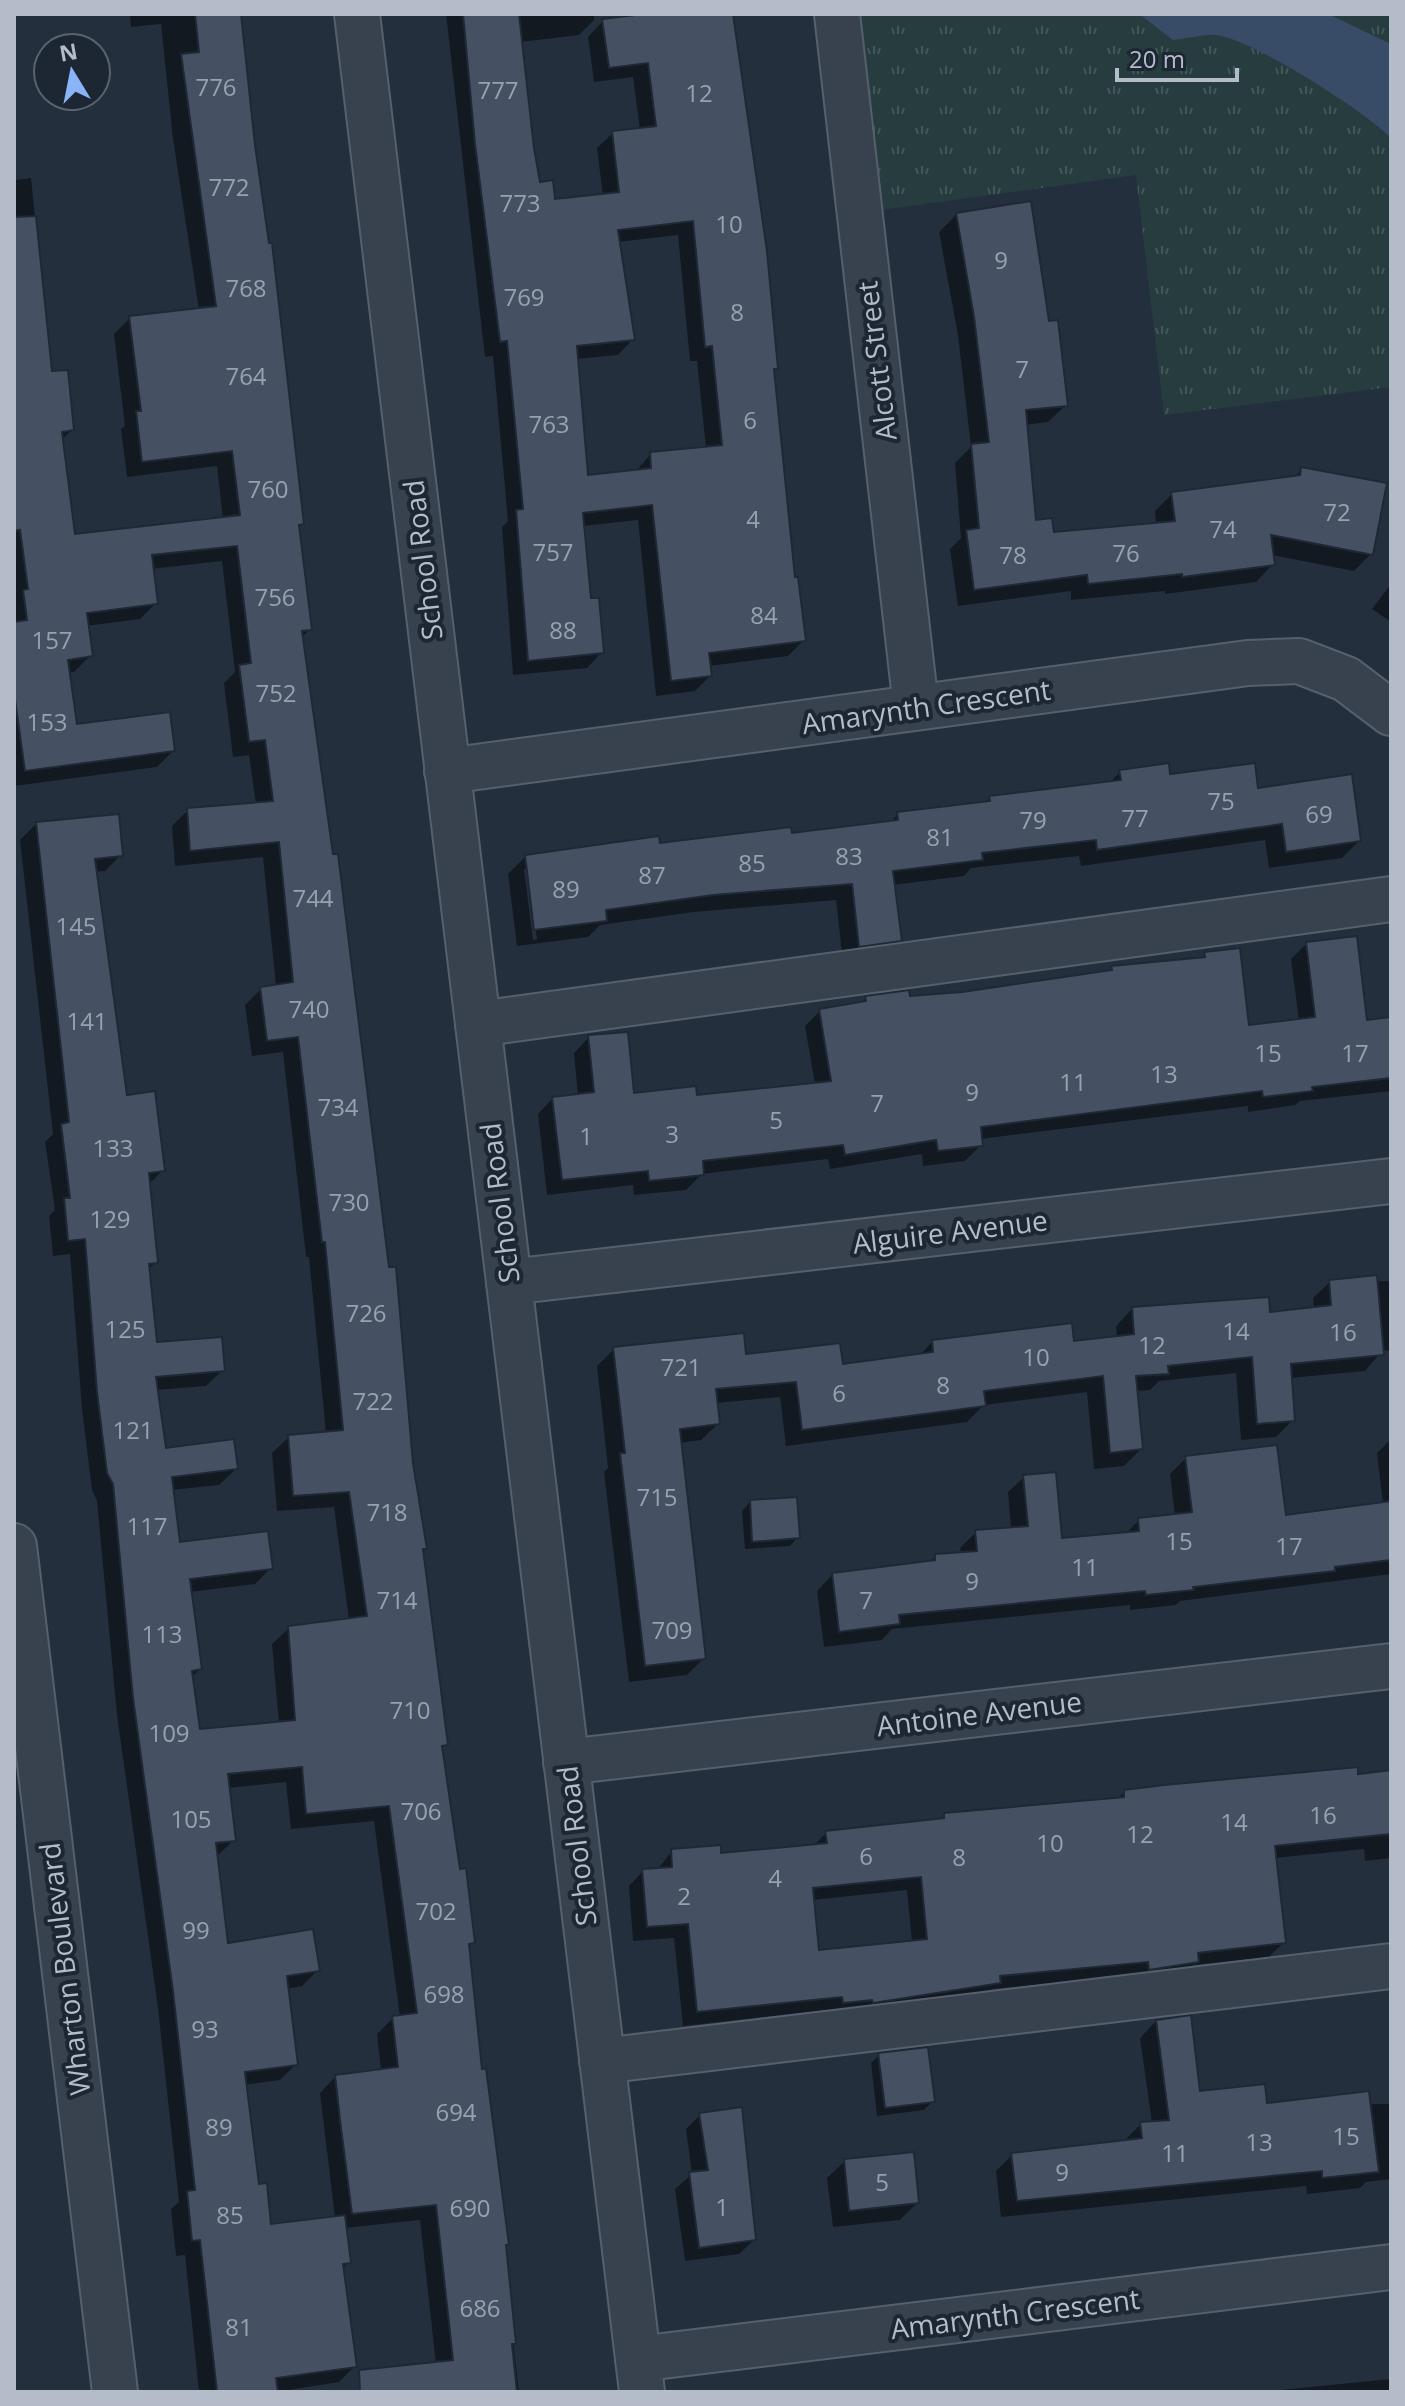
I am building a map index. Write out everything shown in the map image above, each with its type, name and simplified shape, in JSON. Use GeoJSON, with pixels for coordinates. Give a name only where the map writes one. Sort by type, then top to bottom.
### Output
{"type":"FeatureCollection","features":[{"type":"Feature","properties":{"kind":"street","name":"School Road"},"geometry":{"type":"LineString","coordinates":[[357,14],[640,2376]]}},
{"type":"Feature","properties":{"kind":"street","name":"Alcott Street"},"geometry":{"type":"LineString","coordinates":[[837,14],[916,707]]}},
{"type":"Feature","properties":{"kind":"street","name":"Amarynth Crescent"},"geometry":{"type":"LineString","coordinates":[[447,771],[1248,663],[1299,661],[1346,679],[1391,713]]}},
{"type":"Feature","properties":{"kind":"street"},"geometry":{"type":"LineString","coordinates":[[478,1024],[1391,899]]}},
{"type":"Feature","properties":{"kind":"street","name":"Alguire Avenue"},"geometry":{"type":"LineString","coordinates":[[509,1282],[1391,1181]]}},
{"type":"Feature","properties":{"kind":"street","name":"Wharton Boulevard"},"geometry":{"type":"LineString","coordinates":[[14,1546],[115,2392]]}},
{"type":"Feature","properties":{"kind":"street","name":"Antoine Avenue"},"geometry":{"type":"LineString","coordinates":[[566,1762],[1391,1666]]}},
{"type":"Feature","properties":{"kind":"street"},"geometry":{"type":"LineString","coordinates":[[602,2061],[1391,1966]]}},
{"type":"Feature","properties":{"kind":"street","name":"Amarynth Crescent"},"geometry":{"type":"LineString","coordinates":[[640,2376],[1391,2267]]}},
{"type":"Feature","properties":{"kind":"green space"},"geometry":{"type":"Polygon","coordinates":[[[837,14],[1391,14],[1391,387],[1164,415],[1136,175],[858,213],[837,14]]]}},
{"type":"Feature","properties":{"kind":"water"},"geometry":{"type":"Polygon","coordinates":[[[1139,14],[1328,14],[1391,44],[1391,138],[1334,95],[1255,49],[1216,35],[1173,40],[1139,14]]]}},
{"type":"Feature","properties":{"kind":"building"},"geometry":{"type":"Polygon","coordinates":[[[195,14],[241,14],[255,145],[269,243],[272,243],[304,524],[299,525],[312,630],[302,631],[333,854],[338,854],[389,1267],[396,1267],[413,1463],[427,1549],[423,1549],[448,1745],[442,1746],[460,1869],[466,1868],[475,1943],[469,1944],[482,2069],[486,2068],[509,2245],[506,2245],[516,2344],[512,2344],[517,2392],[360,2392],[359,2370],[453,2360],[436,2205],[352,2214],[340,2120],[335,2075],[398,2067],[392,2016],[417,2013],[389,1806],[306,1814],[302,1767],[228,1774],[236,1841],[216,1843],[228,1943],[313,1929],[320,1971],[287,1976],[298,2065],[245,2072],[259,2184],[267,2183],[271,2224],[345,2215],[351,2263],[343,2264],[357,2367],[276,2378],[278,2392],[217,2392],[200,2240],[192,2241],[187,2191],[195,2190],[173,1991],[133,1698],[113,1484],[107,1473],[97,1392],[85,1239],[68,1241],[64,1198],[70,1198],[61,1124],[69,1122],[36,822],[119,814],[123,856],[95,859],[127,1095],[155,1091],[165,1171],[149,1173],[158,1263],[149,1264],[157,1342],[222,1337],[225,1371],[156,1377],[166,1448],[234,1439],[238,1469],[172,1477],[180,1542],[268,1531],[273,1569],[190,1579],[202,1669],[192,1671],[200,1729],[295,1720],[288,1626],[367,1616],[349,1492],[293,1496],[288,1435],[343,1430],[325,1242],[322,1242],[298,1037],[267,1041],[260,987],[293,982],[279,842],[190,851],[187,808],[273,801],[265,740],[249,742],[239,665],[251,663],[237,546],[152,555],[158,604],[87,613],[93,656],[68,660],[77,724],[170,712],[175,751],[25,771],[14,692],[14,622],[27,620],[23,590],[28,589],[20,530],[14,531],[14,217],[36,216],[52,371],[68,370],[74,430],[62,432],[75,534],[240,515],[232,451],[142,462],[136,411],[141,411],[129,316],[216,306],[181,54],[199,52],[195,14]]]}},
{"type":"Feature","properties":{"kind":"building"},"geometry":{"type":"Polygon","coordinates":[[[463,14],[519,14],[540,182],[553,180],[555,199],[619,192],[612,131],[656,126],[648,63],[609,68],[602,19],[644,14],[733,14],[767,251],[778,369],[774,369],[795,577],[798,577],[806,641],[709,653],[712,676],[671,681],[652,505],[583,513],[591,598],[599,598],[604,653],[528,661],[516,510],[523,509],[507,341],[500,342],[475,144],[463,14]],[[693,221],[618,230],[635,340],[577,346],[588,475],[651,468],[650,452],[722,445],[712,346],[705,347],[693,221]]]}},
{"type":"Feature","properties":{"kind":"building"},"geometry":{"type":"Polygon","coordinates":[[[1031,201],[1049,321],[1058,320],[1068,406],[1026,410],[1036,520],[1052,518],[1054,532],[1175,521],[1171,492],[1300,475],[1301,467],[1387,483],[1373,555],[1271,535],[1275,565],[1182,577],[1182,574],[1088,584],[1087,575],[974,590],[966,530],[979,528],[971,444],[989,442],[974,317],[956,213],[1031,201]]]}},
{"type":"Feature","properties":{"kind":"building"},"geometry":{"type":"Polygon","coordinates":[[[1169,763],[1170,774],[1255,763],[1258,788],[1352,774],[1361,841],[1286,852],[1282,824],[1097,850],[1096,840],[982,853],[983,860],[893,871],[902,941],[859,947],[852,884],[713,895],[606,910],[607,921],[534,930],[525,855],[659,836],[660,843],[791,827],[792,833],[898,820],[897,812],[990,801],[989,796],[1121,780],[1119,770],[1169,763]]]}},
{"type":"Feature","properties":{"kind":"building"},"geometry":{"type":"Polygon","coordinates":[[[1357,936],[1367,1020],[1391,1017],[1391,1078],[1312,1087],[1313,1091],[1263,1097],[1262,1091],[981,1127],[983,1146],[938,1151],[936,1140],[845,1155],[843,1145],[703,1161],[704,1175],[649,1181],[648,1171],[562,1180],[552,1097],[594,1092],[588,1035],[628,1032],[634,1093],[696,1086],[697,1095],[831,1081],[819,1009],[866,1001],[865,996],[909,990],[910,996],[962,992],[1112,970],[1111,966],[1205,957],[1204,952],[1240,948],[1249,1025],[1315,1017],[1306,942],[1357,936]]]}},
{"type":"Feature","properties":{"kind":"building"},"geometry":{"type":"Polygon","coordinates":[[[1377,1275],[1384,1355],[1291,1364],[1295,1421],[1257,1424],[1252,1357],[1168,1366],[1169,1374],[1136,1376],[1143,1449],[1110,1453],[1103,1376],[984,1391],[986,1406],[802,1430],[796,1382],[716,1389],[720,1424],[680,1429],[706,1659],[645,1666],[620,1453],[625,1453],[613,1347],[744,1333],[746,1354],[840,1343],[843,1364],[933,1352],[932,1340],[1072,1323],[1074,1341],[1134,1334],[1132,1307],[1269,1297],[1270,1312],[1331,1305],[1329,1280],[1377,1275]]]}},
{"type":"Feature","properties":{"kind":"building"},"geometry":{"type":"Polygon","coordinates":[[[1277,1445],[1286,1515],[1391,1501],[1391,1560],[1335,1567],[1335,1571],[1193,1587],[1194,1590],[1146,1595],[1145,1591],[899,1615],[900,1624],[839,1632],[832,1573],[935,1560],[935,1554],[977,1551],[975,1530],[1028,1526],[1023,1475],[1056,1472],[1062,1538],[1139,1531],[1138,1518],[1192,1512],[1185,1456],[1277,1445]]]}},
{"type":"Feature","properties":{"kind":"building"},"geometry":{"type":"Polygon","coordinates":[[[797,1497],[800,1538],[752,1542],[750,1500],[797,1497]]]}},
{"type":"Feature","properties":{"kind":"building"},"geometry":{"type":"Polygon","coordinates":[[[1358,1767],[1358,1774],[1391,1770],[1391,1834],[1275,1846],[1286,1943],[1198,1953],[1199,1962],[1149,1970],[1148,1962],[1000,1976],[1001,1983],[873,2003],[872,2000],[843,2003],[842,1997],[697,2012],[688,1924],[647,1927],[642,1869],[672,1867],[671,1849],[721,1845],[721,1853],[827,1843],[825,1831],[944,1818],[944,1813],[1124,1797],[1124,1790],[1358,1767]],[[921,1877],[813,1888],[819,1950],[927,1939],[921,1877]]]}},
{"type":"Feature","properties":{"kind":"building"},"geometry":{"type":"Polygon","coordinates":[[[1191,2015],[1200,2091],[1265,2084],[1267,2103],[1369,2091],[1379,2172],[1322,2178],[1322,2171],[1017,2201],[1011,2153],[1142,2138],[1140,2122],[1169,2120],[1156,2020],[1191,2015]]]}},
{"type":"Feature","properties":{"kind":"building"},"geometry":{"type":"Polygon","coordinates":[[[928,2047],[935,2102],[885,2108],[878,2053],[928,2047]]]}},
{"type":"Feature","properties":{"kind":"building"},"geometry":{"type":"Polygon","coordinates":[[[742,2107],[756,2240],[699,2248],[689,2172],[708,2170],[699,2113],[742,2107]]]}},
{"type":"Feature","properties":{"kind":"building"},"geometry":{"type":"Polygon","coordinates":[[[914,2152],[919,2203],[849,2211],[844,2159],[914,2152]]]}}]}
